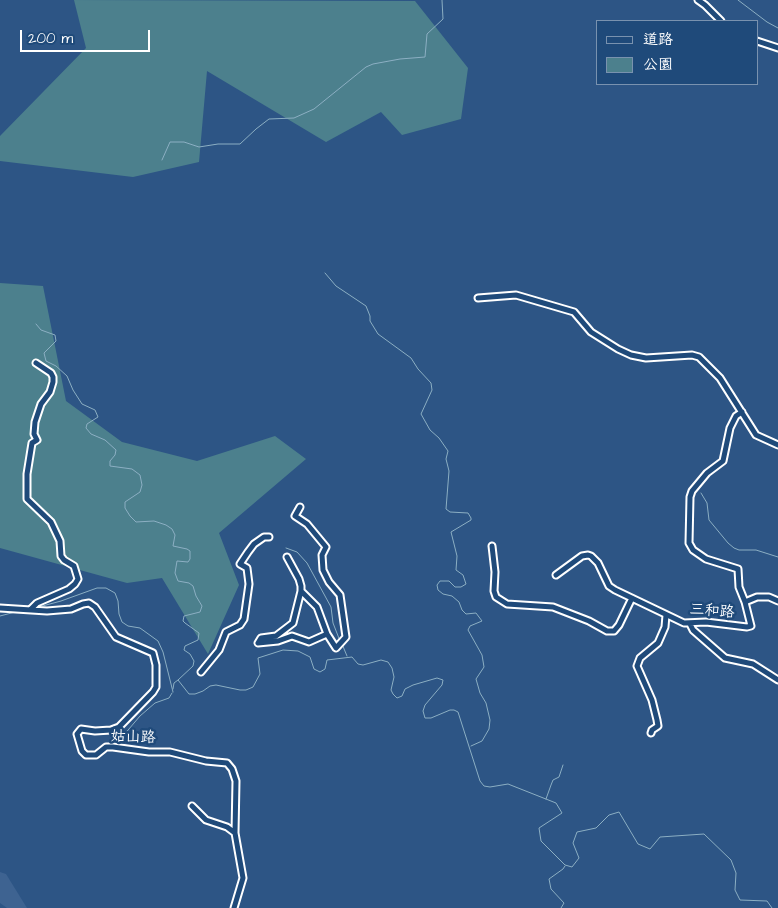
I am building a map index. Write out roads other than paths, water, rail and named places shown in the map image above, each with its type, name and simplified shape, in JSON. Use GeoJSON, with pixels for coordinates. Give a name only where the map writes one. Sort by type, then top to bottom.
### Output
{"type":"FeatureCollection","features":[{"type":"Feature","properties":{"kind":"street"},"geometry":{"type":"LineString","coordinates":[[698,0],[720,20]]}},
{"type":"Feature","properties":{"kind":"street"},"geometry":{"type":"LineString","coordinates":[[758,42],[778,48]]}},
{"type":"Feature","properties":{"kind":"street"},"geometry":{"type":"LineString","coordinates":[[478,298],[516,295],[574,312],[591,332],[631,355],[646,358],[692,354],[698,357],[720,378],[756,435],[778,445]]}},
{"type":"Feature","properties":{"kind":"street"},"geometry":{"type":"LineString","coordinates":[[0,608],[31,609],[37,603],[69,589],[78,579],[74,566],[61,556],[60,541],[51,522],[27,499],[27,474],[32,443],[37,440],[34,434],[35,422],[41,404],[50,392],[53,382],[51,373],[36,363]]}},
{"type":"Feature","properties":{"kind":"street","name":"三和路"},"geometry":{"type":"LineString","coordinates":[[556,575],[582,556],[591,556],[602,570],[610,586],[615,590],[684,623],[706,622],[751,626],[739,586],[738,569],[706,559],[693,550],[689,543],[690,497],[692,492],[707,473],[723,461],[730,428],[736,416],[742,412]]}},
{"type":"Feature","properties":{"kind":"street"},"geometry":{"type":"LineString","coordinates":[[300,507],[294,516],[307,524],[326,547],[322,556],[323,570],[329,582],[340,595],[346,637],[336,648],[327,634],[317,607],[301,591]]}},
{"type":"Feature","properties":{"kind":"street"},"geometry":{"type":"LineString","coordinates":[[201,672],[219,650],[226,632],[238,627],[244,619],[250,584],[247,568],[240,564],[254,544],[264,537],[269,537]]}},
{"type":"Feature","properties":{"kind":"street"},"geometry":{"type":"LineString","coordinates":[[492,546],[495,572],[494,591],[496,597],[507,604],[553,607],[589,621],[607,631],[614,632],[632,598]]}},
{"type":"Feature","properties":{"kind":"street"},"geometry":{"type":"LineString","coordinates":[[287,557],[299,579],[301,591],[293,623],[276,636],[262,638],[258,643],[278,641],[292,636],[309,642],[327,634]]}},
{"type":"Feature","properties":{"kind":"street"},"geometry":{"type":"LineString","coordinates":[[745,602],[757,597],[769,597],[778,600]]}},
{"type":"Feature","properties":{"kind":"street","name":"姑山路"},"geometry":{"type":"LineString","coordinates":[[31,609],[47,611],[71,609],[82,604],[90,604],[95,607],[116,636],[153,653],[156,665],[156,686],[153,692],[119,728],[95,731],[81,729],[77,734],[82,751],[86,754],[96,754],[106,747],[113,747],[149,752],[170,752],[206,761],[226,763],[232,769],[236,781],[234,833],[243,878],[234,908]]}},
{"type":"Feature","properties":{"kind":"street"},"geometry":{"type":"LineString","coordinates":[[651,733],[658,726],[657,720],[652,700],[637,666],[640,658],[658,643],[665,627],[666,615]]}},
{"type":"Feature","properties":{"kind":"street"},"geometry":{"type":"LineString","coordinates":[[690,624],[693,630],[725,658],[753,664],[778,680]]}},
{"type":"Feature","properties":{"kind":"street"},"geometry":{"type":"LineString","coordinates":[[192,806],[206,820],[227,827],[234,833]]}},
{"type":"Feature","properties":{"kind":"waterway"},"geometry":{"type":"LineString","coordinates":[[162,160],[170,142],[184,142],[199,147],[218,144],[240,144],[269,119],[294,118],[314,109],[366,67],[400,59],[425,57],[427,34],[443,19],[442,0]]}},
{"type":"Feature","properties":{"kind":"waterway"},"geometry":{"type":"LineString","coordinates":[[738,0],[778,28]]}},
{"type":"Feature","properties":{"kind":"waterway"},"geometry":{"type":"LineString","coordinates":[[325,273],[336,286],[366,306],[370,321],[378,334],[411,358],[431,383],[432,390],[421,414],[430,430],[439,438],[448,451],[446,459],[449,471],[446,509],[450,512],[468,513],[471,518],[471,520],[451,532],[457,556],[456,570],[463,575],[466,584],[461,587],[455,587],[449,581],[440,581],[437,585],[438,590],[443,594],[452,596],[459,602],[466,614],[476,613],[482,621],[470,626],[468,630],[482,655],[484,667],[476,679],[480,693],[486,703],[490,720],[489,729],[482,741],[471,746]]}},
{"type":"Feature","properties":{"kind":"waterway"},"geometry":{"type":"LineString","coordinates":[[36,324],[41,330],[55,335],[56,341],[44,353],[46,361],[56,366],[67,376],[82,404],[95,410],[98,417],[87,424],[86,428],[91,434],[105,440],[116,450],[115,455],[110,461],[110,466],[132,469],[140,475],[142,485],[140,492],[125,502],[125,508],[130,516],[136,522],[154,521],[166,525],[172,529],[175,535],[173,546],[190,551],[188,562],[177,561],[175,573],[178,581],[189,583],[193,586],[202,606],[200,612],[184,616],[183,621],[199,633],[198,640],[185,646],[184,650],[190,654],[194,661],[193,666],[178,680],[189,694],[195,694],[216,685],[240,690],[253,687],[260,674],[258,658],[283,650],[298,651],[310,657],[314,669],[320,672],[325,669],[327,660],[352,657],[358,664],[363,665],[381,660],[388,662],[394,677],[391,690],[397,698],[402,696],[405,689],[413,685],[437,678],[443,680],[442,685],[425,705],[423,711],[425,718],[431,718],[450,710],[458,712],[480,781],[484,786],[508,784],[556,803],[562,813],[539,828],[541,841],[565,865],[572,867],[579,858],[573,843],[577,832],[596,828],[609,815],[619,812],[638,844],[650,849],[660,837],[704,834],[731,860],[736,873],[735,890],[740,900],[767,901],[772,908]]}},
{"type":"Feature","properties":{"kind":"waterway"},"geometry":{"type":"LineString","coordinates":[[701,493],[707,503],[709,520],[734,548],[739,550],[756,550],[778,557]]}},
{"type":"Feature","properties":{"kind":"waterway"},"geometry":{"type":"LineString","coordinates":[[286,548],[297,552],[307,563],[331,607],[333,623],[340,641]]}},
{"type":"Feature","properties":{"kind":"waterway"},"geometry":{"type":"LineString","coordinates":[[35,608],[97,588],[106,588],[115,593],[122,622],[128,626],[140,628],[158,641],[163,652],[173,692]]}},
{"type":"Feature","properties":{"kind":"waterway"},"geometry":{"type":"LineString","coordinates":[[0,616],[19,611]]}},
{"type":"Feature","properties":{"kind":"waterway"},"geometry":{"type":"LineString","coordinates":[[342,644],[347,656]]}},
{"type":"Feature","properties":{"kind":"waterway"},"geometry":{"type":"LineString","coordinates":[[173,689],[174,683],[178,680]]}},
{"type":"Feature","properties":{"kind":"waterway"},"geometry":{"type":"LineString","coordinates":[[111,738],[123,736],[140,716],[155,703],[169,698],[172,693]]}},
{"type":"Feature","properties":{"kind":"waterway"},"geometry":{"type":"LineString","coordinates":[[546,799],[553,780],[559,777],[563,765]]}},
{"type":"Feature","properties":{"kind":"waterway"},"geometry":{"type":"LineString","coordinates":[[561,908],[564,903],[551,889],[549,879],[565,866]]}}]}
